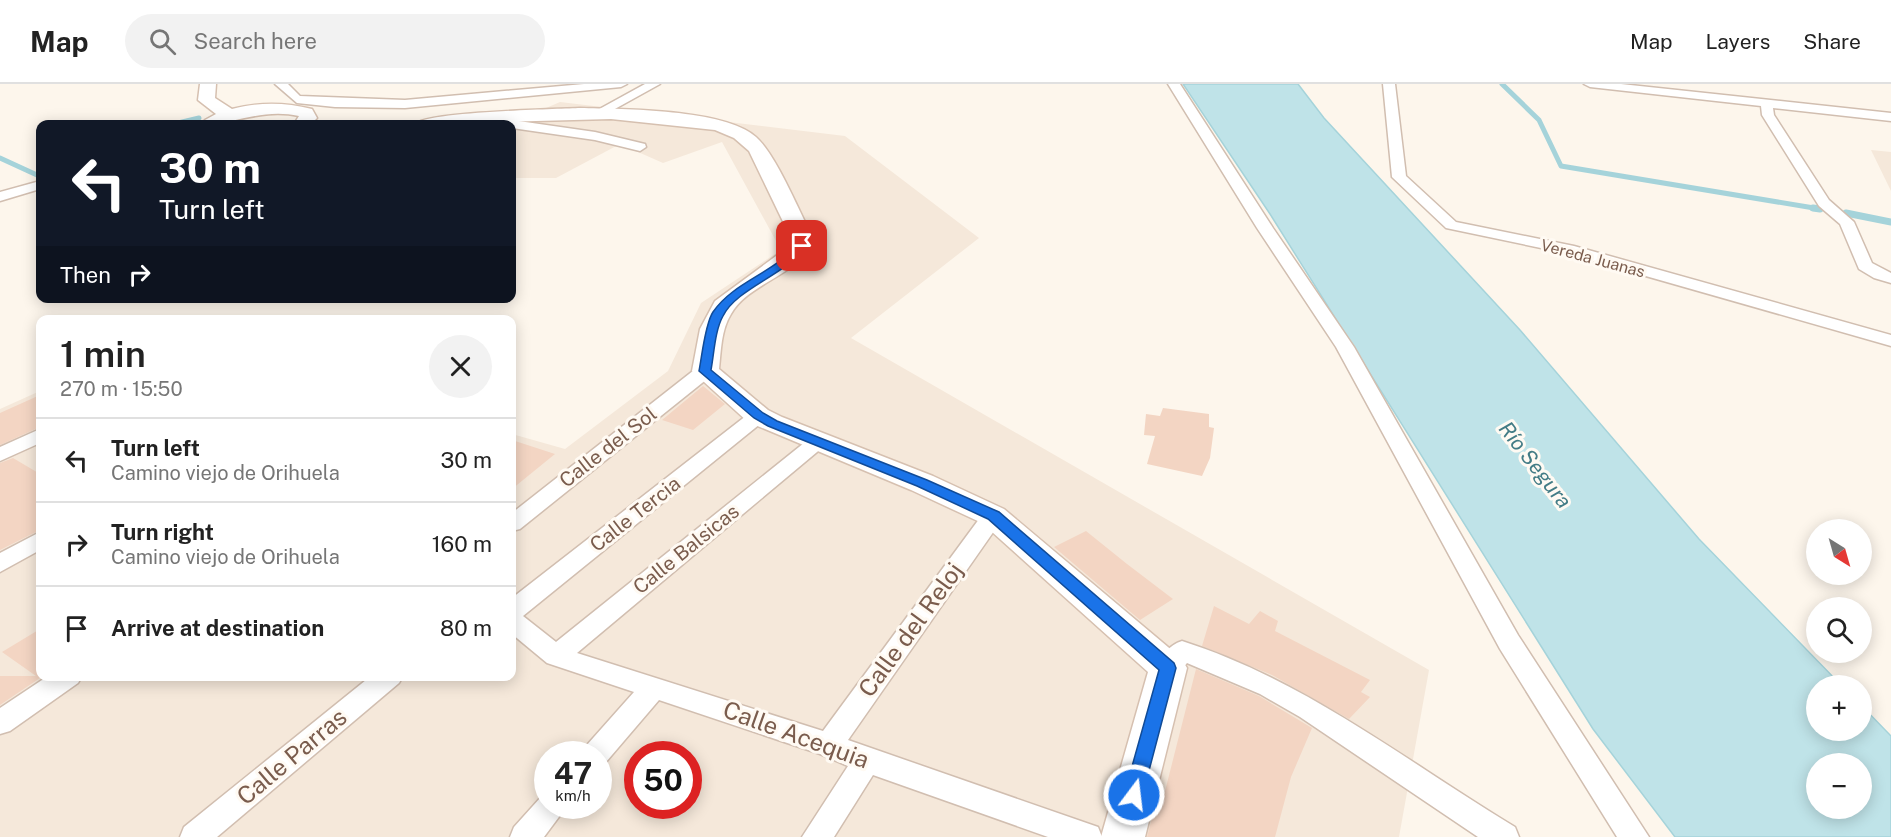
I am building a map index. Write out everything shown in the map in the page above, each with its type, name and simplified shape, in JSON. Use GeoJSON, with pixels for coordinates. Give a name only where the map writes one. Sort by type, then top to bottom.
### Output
{"type":"FeatureCollection","features":[{"type":"Feature","properties":{"kind":"main road"},"geometry":{"type":"LineString","coordinates":[[208,84],[206,100],[230,116]]}},
{"type":"Feature","properties":{"kind":"main road"},"geometry":{"type":"LineString","coordinates":[[220,120],[270,108],[292,108],[308,120]]}},
{"type":"Feature","properties":{"kind":"main road"},"geometry":{"type":"LineString","coordinates":[[467,120],[553,112],[600,112],[687,120],[724,127],[749,137],[800,234],[802,246],[791,260],[738,292],[717,314],[705,371],[758,416],[816,443],[922,483],[993,516],[1168,668],[1123,837]]}},
{"type":"Feature","properties":{"kind":"street"},"geometry":{"type":"LineString","coordinates":[[281,84],[297,99],[335,103],[405,104],[621,84]]}},
{"type":"Feature","properties":{"kind":"street"},"geometry":{"type":"LineString","coordinates":[[600,112],[654,84]]}},
{"type":"Feature","properties":{"kind":"street"},"geometry":{"type":"LineString","coordinates":[[1174,84],[1265,228],[1345,347],[1509,642],[1634,837]]}},
{"type":"Feature","properties":{"kind":"street","name":"Vereda Juanas"},"geometry":{"type":"LineString","coordinates":[[1389,84],[1399,177],[1451,225],[1568,249],[1891,341]]}},
{"type":"Feature","properties":{"kind":"street"},"geometry":{"type":"LineString","coordinates":[[1590,84],[1891,117]]}},
{"type":"Feature","properties":{"kind":"street"},"geometry":{"type":"LineString","coordinates":[[1766,102],[1768,116],[1824,202],[1847,222],[1865,266],[1880,275],[1891,278]]}},
{"type":"Feature","properties":{"kind":"street"},"geometry":{"type":"LineString","coordinates":[[477,119],[484,120]]}},
{"type":"Feature","properties":{"kind":"street"},"geometry":{"type":"LineString","coordinates":[[516,125],[595,136],[640,147]]}},
{"type":"Feature","properties":{"kind":"street"},"geometry":{"type":"LineString","coordinates":[[0,197],[36,186]]}},
{"type":"Feature","properties":{"kind":"street","name":"Calle del Sol"},"geometry":{"type":"LineString","coordinates":[[516,521],[705,371]]}},
{"type":"Feature","properties":{"kind":"street","name":"Calle Tercia"},"geometry":{"type":"LineString","coordinates":[[516,608],[758,416]]}},
{"type":"Feature","properties":{"kind":"street"},"geometry":{"type":"LineString","coordinates":[[0,455],[36,437]]}},
{"type":"Feature","properties":{"kind":"street","name":"Calle Balsicas"},"geometry":{"type":"LineString","coordinates":[[556,656],[816,443]]}},
{"type":"Feature","properties":{"kind":"street","name":"Calle del Reloj"},"geometry":{"type":"LineString","coordinates":[[829,745],[993,516]]}},
{"type":"Feature","properties":{"kind":"street"},"geometry":{"type":"LineString","coordinates":[[0,564],[36,542]]}},
{"type":"Feature","properties":{"kind":"street","name":"Calle Acequia"},"geometry":{"type":"LineString","coordinates":[[516,624],[556,656],[655,686],[829,745],[867,761],[1087,837]]}},
{"type":"Feature","properties":{"kind":"street"},"geometry":{"type":"LineString","coordinates":[[1168,668],[1182,651],[1221,662],[1280,689],[1350,732],[1504,837]]}},
{"type":"Feature","properties":{"kind":"street"},"geometry":{"type":"LineString","coordinates":[[0,723],[62,681]]}},
{"type":"Feature","properties":{"kind":"street","name":"Calle Parras"},"geometry":{"type":"LineString","coordinates":[[195,837],[384,681]]}},
{"type":"Feature","properties":{"kind":"street"},"geometry":{"type":"LineString","coordinates":[[607,741],[655,686]]}},
{"type":"Feature","properties":{"kind":"street"},"geometry":{"type":"LineString","coordinates":[[817,837],[867,761]]}},
{"type":"Feature","properties":{"kind":"street"},"geometry":{"type":"LineString","coordinates":[[525,837],[541,819]]}},
{"type":"Feature","properties":{"kind":"shaded area"},"geometry":{"type":"Polygon","coordinates":[[[560,102],[845,136],[979,238],[851,338],[1429,670],[1399,837],[0,837],[0,409],[36,393],[36,681],[516,681],[516,435],[565,449],[668,371],[701,303],[781,250],[722,142],[663,163],[620,144],[556,178],[516,178],[516,121],[560,102]]]}},
{"type":"Feature","properties":{"kind":"shaded area"},"geometry":{"type":"Polygon","coordinates":[[[1871,150],[1891,152],[1891,191],[1871,150]]]}},
{"type":"Feature","properties":{"kind":"water","name":"Río Segura"},"geometry":{"type":"Polygon","coordinates":[[[1183,84],[1298,84],[1324,118],[1520,330],[1699,539],[1806,649],[1806,663],[1820,663],[1831,675],[1806,675],[1806,741],[1872,741],[1872,716],[1891,736],[1891,837],[1675,837],[1593,729],[1270,214],[1183,84]]]}},
{"type":"Feature","properties":{"kind":"building"},"geometry":{"type":"Polygon","coordinates":[[[703,386],[725,404],[693,430],[662,420],[703,386]]]}},
{"type":"Feature","properties":{"kind":"building"},"geometry":{"type":"Polygon","coordinates":[[[36,397],[36,429],[0,445],[0,413],[36,397]]]}},
{"type":"Feature","properties":{"kind":"building"},"geometry":{"type":"Polygon","coordinates":[[[1163,408],[1209,414],[1209,427],[1214,428],[1210,458],[1202,476],[1147,464],[1155,436],[1144,435],[1146,414],[1160,416],[1163,408]]]}},
{"type":"Feature","properties":{"kind":"building"},"geometry":{"type":"Polygon","coordinates":[[[516,441],[555,454],[516,486],[516,441]]]}},
{"type":"Feature","properties":{"kind":"building"},"geometry":{"type":"Polygon","coordinates":[[[13,458],[36,472],[36,532],[0,550],[0,463],[13,458]]]}},
{"type":"Feature","properties":{"kind":"building"},"geometry":{"type":"Polygon","coordinates":[[[1086,531],[1173,599],[1140,620],[1054,547],[1086,531]]]}},
{"type":"Feature","properties":{"kind":"building"},"geometry":{"type":"Polygon","coordinates":[[[1214,606],[1249,624],[1260,611],[1278,621],[1275,631],[1370,680],[1361,692],[1370,697],[1349,719],[1272,675],[1202,646],[1214,606]]]}},
{"type":"Feature","properties":{"kind":"building"},"geometry":{"type":"Polygon","coordinates":[[[36,631],[36,676],[2,652],[36,631]]]}},
{"type":"Feature","properties":{"kind":"building"},"geometry":{"type":"Polygon","coordinates":[[[1196,669],[1259,696],[1312,728],[1291,777],[1275,837],[1147,837],[1155,805],[1161,807],[1196,669]]]}},
{"type":"Feature","properties":{"kind":"building"},"geometry":{"type":"Polygon","coordinates":[[[0,676],[36,676],[36,681],[0,705],[0,676]]]}},
{"type":"Feature","properties":{"kind":"waterway"},"geometry":{"type":"LineString","coordinates":[[1502,84],[1539,120],[1561,166],[1820,209],[1813,208]]}},
{"type":"Feature","properties":{"kind":"waterway"},"geometry":{"type":"LineString","coordinates":[[191,120],[199,118]]}},
{"type":"Feature","properties":{"kind":"waterway"},"geometry":{"type":"LineString","coordinates":[[0,158],[36,175]]}},
{"type":"Feature","properties":{"kind":"waterway"},"geometry":{"type":"LineString","coordinates":[[1846,213],[1891,222]]}},
{"type":"Feature","properties":{"kind":"route"},"geometry":{"type":"LineString","coordinates":[[802,246],[791,260],[738,292],[717,314],[705,371],[758,416],[816,443],[922,483],[993,516],[1168,668],[1134,795]]}}]}
